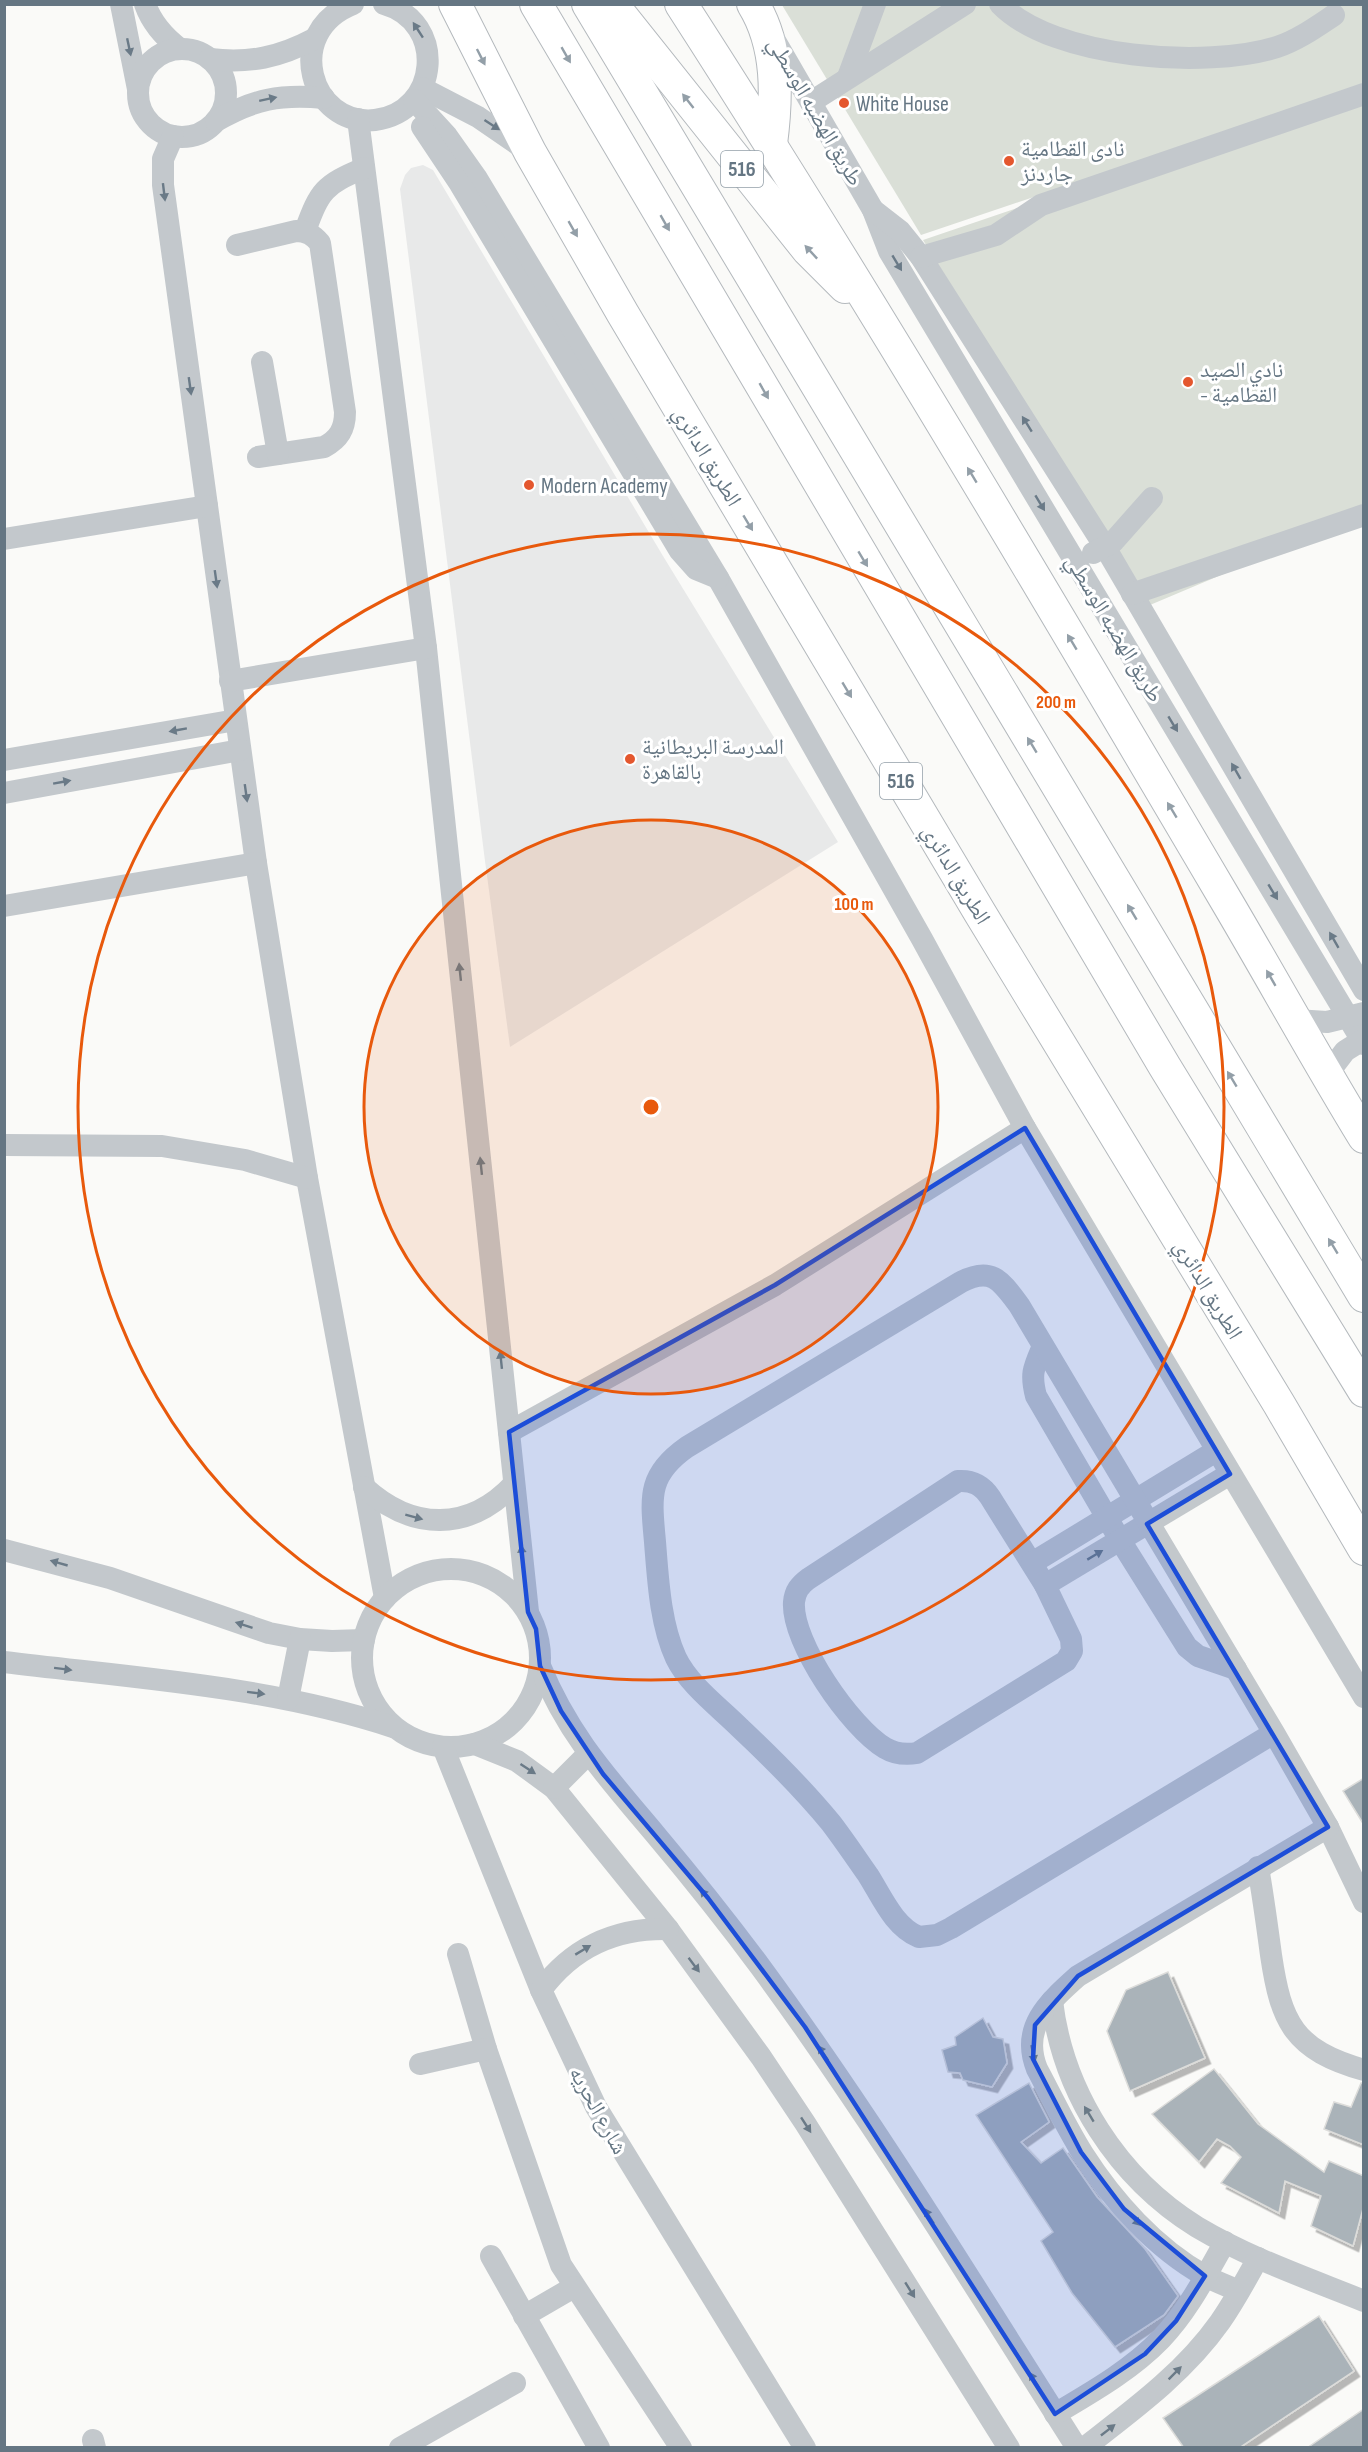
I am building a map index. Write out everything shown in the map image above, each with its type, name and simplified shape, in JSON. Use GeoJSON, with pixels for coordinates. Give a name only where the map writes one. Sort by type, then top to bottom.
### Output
{"type":"FeatureCollection","features":[{"type":"Feature","properties":{"kind":"highway","name":"الطريق الدائري"},"geometry":{"type":"LineString","coordinates":[[455,4],[530,152],[623,314],[980,914],[1279,1404],[1364,1549]]}},
{"type":"Feature","properties":{"kind":"highway"},"geometry":{"type":"LineString","coordinates":[[536,4],[1165,1066],[1364,1391]]}},
{"type":"Feature","properties":{"kind":"highway","name":"516"},"geometry":{"type":"LineString","coordinates":[[588,4],[1364,1296]]}},
{"type":"Feature","properties":{"kind":"highway","name":"516"},"geometry":{"type":"LineString","coordinates":[[612,4],[808,250],[882,324]]}},
{"type":"Feature","properties":{"kind":"highway","name":"516"},"geometry":{"type":"LineString","coordinates":[[681,4],[882,324],[1364,1137]]}},
{"type":"Feature","properties":{"kind":"highway"},"geometry":{"type":"LineString","coordinates":[[756,8],[769,47],[776,83],[776,110],[771,144]]}},
{"type":"Feature","properties":{"kind":"street"},"geometry":{"type":"LineString","coordinates":[[121,4],[140,105],[147,119],[159,130],[173,136],[189,137],[204,131],[235,110],[267,99],[300,96],[324,98]]}},
{"type":"Feature","properties":{"kind":"street"},"geometry":{"type":"LineString","coordinates":[[145,4],[156,27],[180,49]]}},
{"type":"Feature","properties":{"kind":"street"},"geometry":{"type":"LineString","coordinates":[[210,59],[231,62],[274,57],[325,22],[338,10],[353,4]]}},
{"type":"Feature","properties":{"kind":"street"},"geometry":{"type":"LineString","coordinates":[[325,22],[311,54],[311,70],[315,85],[324,98],[338,111],[358,119],[374,120],[392,115],[415,98],[428,70],[427,51],[421,33],[410,18],[394,7],[384,4]]}},
{"type":"Feature","properties":{"kind":"street"},"geometry":{"type":"LineString","coordinates":[[848,77],[875,4]]}},
{"type":"Feature","properties":{"kind":"street"},"geometry":{"type":"LineString","coordinates":[[810,102],[965,4]]}},
{"type":"Feature","properties":{"kind":"street"},"geometry":{"type":"LineString","coordinates":[[1000,4],[1035,31],[1072,42],[1120,54],[1196,58],[1277,47],[1309,32],[1334,15]]}},
{"type":"Feature","properties":{"kind":"street","name":"طريق الهضبه الوسطي"},"geometry":{"type":"LineString","coordinates":[[756,8],[873,210],[890,251],[1076,562],[1356,1015],[1363,1041]]}},
{"type":"Feature","properties":{"kind":"street"},"geometry":{"type":"LineString","coordinates":[[138,89],[142,74],[151,61],[165,52],[180,49],[196,51],[210,59],[221,72],[226,89],[224,106],[216,121]]}},
{"type":"Feature","properties":{"kind":"street"},"geometry":{"type":"LineString","coordinates":[[921,257],[985,239],[1006,230],[1041,206],[1364,94]]}},
{"type":"Feature","properties":{"kind":"street"},"geometry":{"type":"LineString","coordinates":[[415,98],[478,117],[530,152]]}},
{"type":"Feature","properties":{"kind":"street"},"geometry":{"type":"LineString","coordinates":[[415,98],[447,136],[476,177],[577,362],[628,447],[718,578],[922,939],[1025,1128],[1364,1697]]}},
{"type":"Feature","properties":{"kind":"street"},"geometry":{"type":"LineString","coordinates":[[358,119],[426,648],[528,1612]]}},
{"type":"Feature","properties":{"kind":"street"},"geometry":{"type":"LineString","coordinates":[[173,136],[163,159],[162,178],[256,863],[307,1178],[385,1598]]}},
{"type":"Feature","properties":{"kind":"street"},"geometry":{"type":"LineString","coordinates":[[306,231],[315,205],[329,186],[364,168]]}},
{"type":"Feature","properties":{"kind":"street","name":"طريق الهضبه الوسطي"},"geometry":{"type":"LineString","coordinates":[[873,210],[900,231],[921,257],[1105,547],[1364,990]]}},
{"type":"Feature","properties":{"kind":"street"},"geometry":{"type":"LineString","coordinates":[[237,245],[296,231],[306,231],[320,243],[345,423],[334,442],[324,447],[268,456],[262,362]]}},
{"type":"Feature","properties":{"kind":"street"},"geometry":{"type":"LineString","coordinates":[[1076,562],[1113,542],[1149,496]]}},
{"type":"Feature","properties":{"kind":"street"},"geometry":{"type":"LineString","coordinates":[[4,539],[207,506]]}},
{"type":"Feature","properties":{"kind":"street"},"geometry":{"type":"LineString","coordinates":[[1132,594],[1364,515]]}},
{"type":"Feature","properties":{"kind":"street"},"geometry":{"type":"LineString","coordinates":[[230,681],[426,648]]}},
{"type":"Feature","properties":{"kind":"street"},"geometry":{"type":"LineString","coordinates":[[4,760],[236,720]]}},
{"type":"Feature","properties":{"kind":"street"},"geometry":{"type":"LineString","coordinates":[[4,793],[240,750]]}},
{"type":"Feature","properties":{"kind":"street"},"geometry":{"type":"LineString","coordinates":[[4,906],[256,863]]}},
{"type":"Feature","properties":{"kind":"street"},"geometry":{"type":"LineString","coordinates":[[1296,1020],[1317,1023],[1356,1015]]}},
{"type":"Feature","properties":{"kind":"street"},"geometry":{"type":"LineString","coordinates":[[1326,1076],[1337,1059],[1363,1041]]}},
{"type":"Feature","properties":{"kind":"street"},"geometry":{"type":"LineString","coordinates":[[509,1432],[775,1286],[1025,1128]]}},
{"type":"Feature","properties":{"kind":"street"},"geometry":{"type":"LineString","coordinates":[[4,1145],[162,1146],[245,1160],[307,1178]]}},
{"type":"Feature","properties":{"kind":"street"},"geometry":{"type":"LineString","coordinates":[[1274,1733],[951,1928],[937,1935],[919,1937],[898,1923],[852,1852],[812,1800],[696,1685],[677,1660],[666,1628],[656,1554],[652,1494],[659,1473],[673,1456],[951,1288],[978,1275],[990,1276],[1005,1287],[1043,1346],[1236,1669],[1274,1733],[1328,1827],[1364,1902]]}},
{"type":"Feature","properties":{"kind":"street"},"geometry":{"type":"LineString","coordinates":[[1043,1346],[1032,1371],[1036,1396],[1120,1540],[1187,1647],[1204,1659],[1236,1669]]}},
{"type":"Feature","properties":{"kind":"street"},"geometry":{"type":"LineString","coordinates":[[1032,1563],[1216,1451]]}},
{"type":"Feature","properties":{"kind":"street"},"geometry":{"type":"LineString","coordinates":[[1045,1585],[1230,1474]]}},
{"type":"Feature","properties":{"kind":"street"},"geometry":{"type":"LineString","coordinates":[[958,1481],[973,1482],[986,1491],[1032,1563],[1071,1639],[1070,1656],[1066,1661],[917,1753],[899,1754],[883,1747],[844,1709],[815,1664],[795,1613],[795,1593],[808,1579],[958,1481]]}},
{"type":"Feature","properties":{"kind":"street"},"geometry":{"type":"LineString","coordinates":[[364,1487],[377,1499],[399,1512],[423,1519],[440,1520],[457,1518],[481,1510],[503,1496],[514,1484]]}},
{"type":"Feature","properties":{"kind":"street"},"geometry":{"type":"LineString","coordinates":[[4,1550],[110,1578],[239,1624],[300,1639],[363,1640]]}},
{"type":"Feature","properties":{"kind":"street"},"geometry":{"type":"LineString","coordinates":[[4,1662],[288,1699],[355,1715],[397,1729],[418,1741],[442,1747],[475,1744],[500,1733],[520,1715],[534,1692],[540,1666],[540,1647],[536,1629],[528,1612],[510,1590],[486,1576],[459,1569],[432,1570],[406,1580],[385,1598],[371,1617],[363,1640],[362,1665],[367,1689],[379,1711],[397,1729]]}},
{"type":"Feature","properties":{"kind":"street"},"geometry":{"type":"LineString","coordinates":[[288,1699],[300,1639]]}},
{"type":"Feature","properties":{"kind":"street"},"geometry":{"type":"LineString","coordinates":[[540,1666],[561,1711],[588,1754],[708,1898],[805,2027],[851,2094],[1077,2448]]}},
{"type":"Feature","properties":{"kind":"street"},"geometry":{"type":"LineString","coordinates":[[475,1744],[517,1761],[554,1788],[668,1929],[805,2123],[1010,2448]]}},
{"type":"Feature","properties":{"kind":"street","name":"شارع الحريه"},"geometry":{"type":"LineString","coordinates":[[442,1747],[541,1990],[576,2069],[611,2134],[805,2448]]}},
{"type":"Feature","properties":{"kind":"street"},"geometry":{"type":"LineString","coordinates":[[554,1788],[588,1754]]}},
{"type":"Feature","properties":{"kind":"street"},"geometry":{"type":"LineString","coordinates":[[1239,2291],[1205,2276],[1176,2256],[1124,2209],[1081,2152],[1033,2059],[1032,2036],[1035,2025],[1052,2001],[1078,1976],[1328,1827]]}},
{"type":"Feature","properties":{"kind":"street"},"geometry":{"type":"LineString","coordinates":[[1258,1867],[1277,1994],[1288,2021],[1306,2044],[1318,2052],[1330,2059],[1364,2070]]}},
{"type":"Feature","properties":{"kind":"street"},"geometry":{"type":"LineString","coordinates":[[541,1990],[550,1977],[574,1955],[603,1939],[634,1930],[668,1929]]}},
{"type":"Feature","properties":{"kind":"street"},"geometry":{"type":"LineString","coordinates":[[458,1954],[486,2049],[555,2251],[574,2287],[681,2448]]}},
{"type":"Feature","properties":{"kind":"street"},"geometry":{"type":"LineString","coordinates":[[1052,2001],[1054,2022],[1065,2063],[1082,2102],[1124,2163],[1162,2201],[1197,2226],[1225,2242],[1258,2258],[1364,2301]]}},
{"type":"Feature","properties":{"kind":"street"},"geometry":{"type":"LineString","coordinates":[[420,2064],[486,2049]]}},
{"type":"Feature","properties":{"kind":"street"},"geometry":{"type":"LineString","coordinates":[[1081,2152],[1105,2137]]}},
{"type":"Feature","properties":{"kind":"street"},"geometry":{"type":"LineString","coordinates":[[1055,2414],[1108,2382],[1145,2354],[1176,2321],[1225,2242]]}},
{"type":"Feature","properties":{"kind":"street"},"geometry":{"type":"LineString","coordinates":[[491,2256],[599,2448]]}},
{"type":"Feature","properties":{"kind":"street"},"geometry":{"type":"LineString","coordinates":[[1084,2448],[1151,2396],[1181,2367],[1220,2322],[1258,2258]]}},
{"type":"Feature","properties":{"kind":"street"},"geometry":{"type":"LineString","coordinates":[[524,2316],[574,2287]]}},
{"type":"Feature","properties":{"kind":"street"},"geometry":{"type":"LineString","coordinates":[[400,2448],[515,2383]]}},
{"type":"Feature","properties":{"kind":"highlighted area"},"geometry":{"type":"Polygon","coordinates":[[[1025,1128],[1230,1474],[1147,1524],[1328,1827],[1078,1976],[1035,2025],[1033,2059],[1081,2152],[1124,2209],[1205,2276],[1176,2321],[1145,2354],[1055,2414],[805,2027],[708,1898],[603,1774],[561,1711],[540,1666],[536,1629],[528,1612],[509,1432],[775,1285],[1025,1128]]]}},
{"type":"Feature","properties":{"kind":"shaded area","name":"نادى القطامية جاردنز"},"geometry":{"type":"Polygon","coordinates":[[[782,5],[1363,5],[1363,86],[921,235],[782,5]]]}},
{"type":"Feature","properties":{"kind":"shaded area","name":"نادي الصيد - القطامية"},"geometry":{"type":"Polygon","coordinates":[[[1363,91],[1363,525],[1240,567],[1150,605],[923,240],[1363,91]]]}},
{"type":"Feature","properties":{"kind":"shaded area","name":"المدرسة البريطانية بالقاهرة"},"geometry":{"type":"Polygon","coordinates":[[[423,165],[433,170],[663,556],[838,842],[510,1047],[400,189],[405,175],[411,168],[423,165]]]}},
{"type":"Feature","properties":{"kind":"building"},"geometry":{"type":"Polygon","coordinates":[[[1364,1778],[1364,1825],[1343,1791],[1364,1778]]]}},
{"type":"Feature","properties":{"kind":"building"},"geometry":{"type":"Polygon","coordinates":[[[1168,1972],[1205,2058],[1130,2091],[1107,2031],[1126,1990],[1168,1972]]]}},
{"type":"Feature","properties":{"kind":"building"},"geometry":{"type":"Polygon","coordinates":[[[983,2018],[993,2037],[1003,2039],[1007,2063],[992,2087],[963,2080],[960,2073],[948,2072],[942,2050],[956,2045],[955,2037],[983,2018]]]}},
{"type":"Feature","properties":{"kind":"building"},"geometry":{"type":"Polygon","coordinates":[[[1214,2069],[1258,2124],[1324,2172],[1329,2161],[1364,2176],[1364,2205],[1353,2246],[1311,2226],[1321,2196],[1285,2181],[1279,2213],[1221,2183],[1241,2157],[1230,2146],[1217,2139],[1199,2162],[1152,2114],[1214,2069]]]}},
{"type":"Feature","properties":{"kind":"building"},"geometry":{"type":"Polygon","coordinates":[[[1029,2083],[1049,2122],[1021,2142],[1041,2163],[1063,2148],[1097,2197],[1145,2249],[1178,2296],[1164,2315],[1115,2347],[1072,2293],[1041,2241],[1053,2232],[976,2115],[1029,2083]]]}},
{"type":"Feature","properties":{"kind":"building"},"geometry":{"type":"Polygon","coordinates":[[[1361,2083],[1364,2083],[1364,2145],[1324,2129],[1334,2102],[1351,2107],[1361,2083]]]}},
{"type":"Feature","properties":{"kind":"building"},"geometry":{"type":"Polygon","coordinates":[[[1319,2316],[1354,2371],[1239,2448],[1184,2448],[1163,2418],[1319,2316]]]}},
{"type":"Feature","properties":{"kind":"building"},"geometry":{"type":"Polygon","coordinates":[[[1364,2409],[1364,2448],[1307,2448],[1364,2409]]]}},
{"type":"Feature","properties":{"kind":"place","name":"White House"},"geometry":{"type":"Point","coordinates":[844,103]}},
{"type":"Feature","properties":{"kind":"place","name":"نادى القطامية جاردنز"},"geometry":{"type":"Point","coordinates":[1009,161]}},
{"type":"Feature","properties":{"kind":"place","name":"نادي الصيد - القطامية"},"geometry":{"type":"Point","coordinates":[1188,382]}},
{"type":"Feature","properties":{"kind":"place","name":"Modern Academy"},"geometry":{"type":"Point","coordinates":[529,485]}},
{"type":"Feature","properties":{"kind":"place","name":"المدرسة البريطانية بالقاهرة"},"geometry":{"type":"Point","coordinates":[630,759]}}]}
